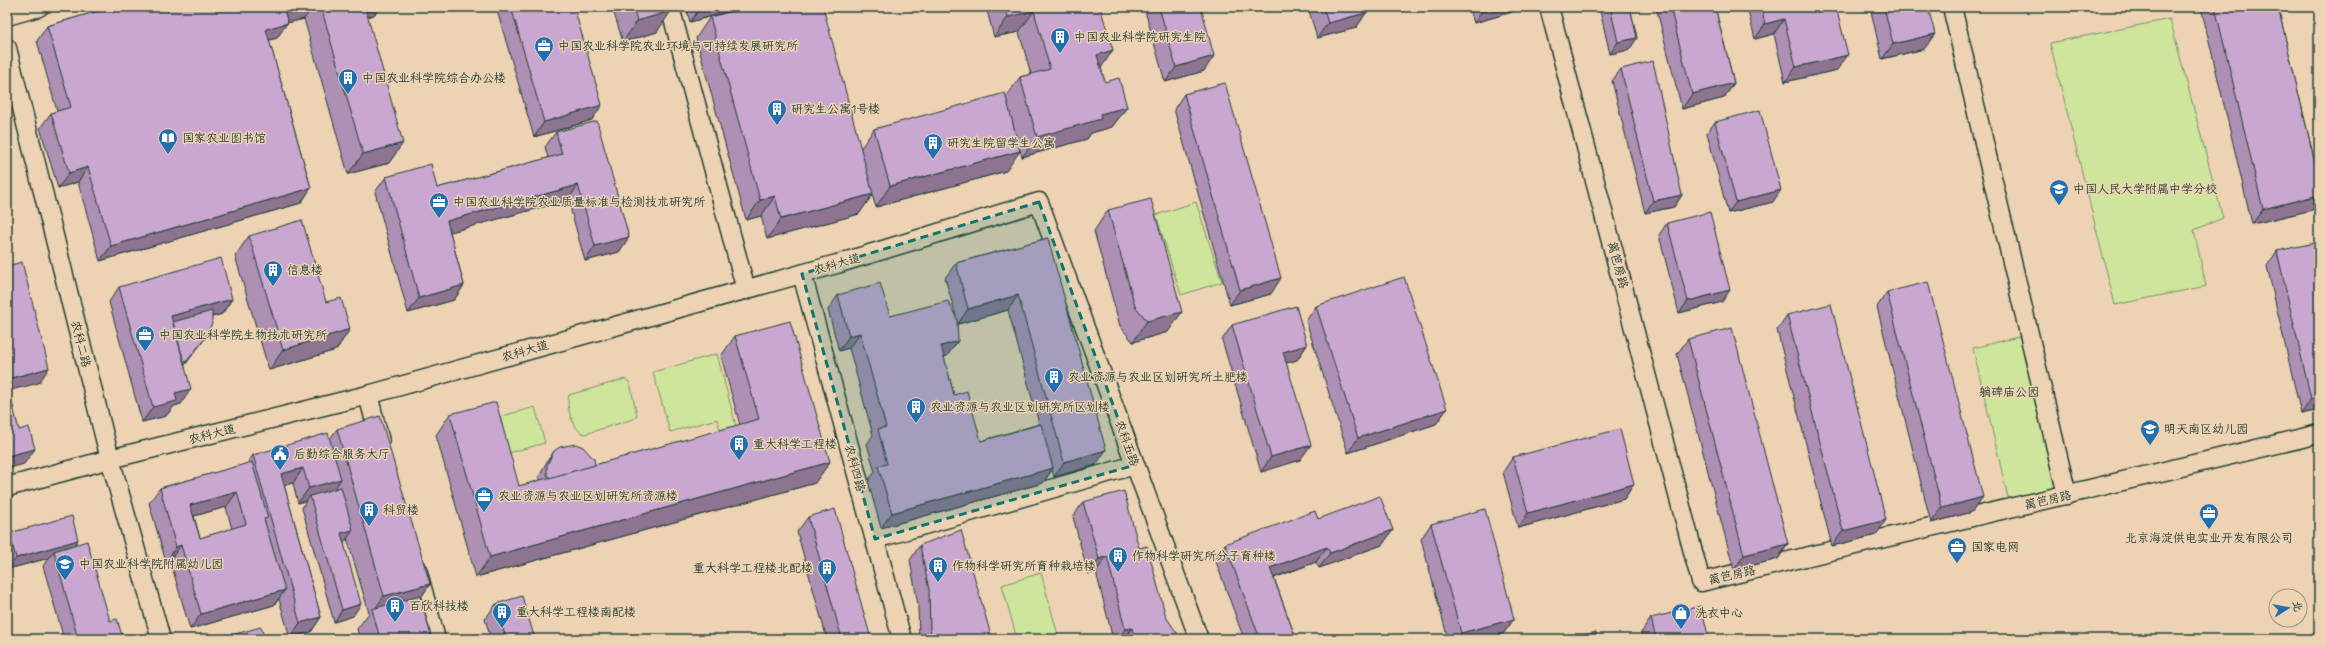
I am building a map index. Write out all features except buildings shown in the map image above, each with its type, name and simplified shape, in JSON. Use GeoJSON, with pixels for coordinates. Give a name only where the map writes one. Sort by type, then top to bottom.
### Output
{"type":"FeatureCollection","features":[{"type":"Feature","properties":{"kind":"street"},"geometry":{"type":"LineString","coordinates":[[7,16],[39,7]]}},
{"type":"Feature","properties":{"kind":"street"},"geometry":{"type":"LineString","coordinates":[[670,7],[746,290]]}},
{"type":"Feature","properties":{"kind":"street","name":"篱笆房路"},"geometry":{"type":"LineString","coordinates":[[1549,7],[1701,582],[2319,434]]}},
{"type":"Feature","properties":{"kind":"street"},"geometry":{"type":"LineString","coordinates":[[1952,7],[2067,495]]}},
{"type":"Feature","properties":{"kind":"street","name":"农科二路"},"geometry":{"type":"LineString","coordinates":[[7,48],[110,459],[161,639]]}},
{"type":"Feature","properties":{"kind":"street","name":"农科大道"},"geometry":{"type":"LineString","coordinates":[[7,487],[110,459],[368,395],[802,274],[1039,202]]}},
{"type":"Feature","properties":{"kind":"street","name":"农科五路"},"geometry":{"type":"LineString","coordinates":[[1039,202],[1199,639]]}},
{"type":"Feature","properties":{"kind":"street","name":"农科四路"},"geometry":{"type":"LineString","coordinates":[[802,274],[902,639]]}},
{"type":"Feature","properties":{"kind":"street"},"geometry":{"type":"LineString","coordinates":[[368,395],[385,456]]}},
{"type":"Feature","properties":{"kind":"street"},"geometry":{"type":"LineString","coordinates":[[875,539],[1135,465]]}},
{"type":"Feature","properties":{"kind":"street"},"geometry":{"type":"LineString","coordinates":[[413,555],[436,639]]}},
{"type":"Feature","properties":{"kind":"highlighted area"},"geometry":{"type":"Polygon","coordinates":[[[1039,202],[1135,465],[875,539],[802,274],[1039,202]]]}},
{"type":"Feature","properties":{"kind":"green space"},"geometry":{"type":"Polygon","coordinates":[[[2170,19],[2223,218],[2194,230],[2206,286],[2115,305],[2050,43],[2170,19]]]}},
{"type":"Feature","properties":{"kind":"green space"},"geometry":{"type":"Polygon","coordinates":[[[1196,202],[1222,282],[1181,295],[1156,215],[1196,202]]]}},
{"type":"Feature","properties":{"kind":"green space","name":"躺碑庙公园"},"geometry":{"type":"Polygon","coordinates":[[[2022,336],[2058,491],[2009,502],[1973,348],[2022,336]]]}},
{"type":"Feature","properties":{"kind":"green space"},"geometry":{"type":"Polygon","coordinates":[[[717,354],[739,437],[724,442],[717,419],[670,432],[653,372],[717,354]]]}},
{"type":"Feature","properties":{"kind":"green space"},"geometry":{"type":"Polygon","coordinates":[[[625,379],[630,383],[637,416],[633,419],[585,434],[581,432],[571,418],[568,405],[569,395],[625,379]]]}},
{"type":"Feature","properties":{"kind":"green space"},"geometry":{"type":"Polygon","coordinates":[[[535,407],[545,443],[505,454],[495,418],[535,407]]]}},
{"type":"Feature","properties":{"kind":"green space"},"geometry":{"type":"Polygon","coordinates":[[[1041,573],[1059,639],[1017,639],[1002,585],[1041,573]]]}},
{"type":"Feature","properties":{"kind":"place","name":"中国农业科学院研究生院"},"geometry":{"type":"Point","coordinates":[1060,54]}},
{"type":"Feature","properties":{"kind":"place","name":"中国农业科学院农业环境与可持续发展研究所"},"geometry":{"type":"Point","coordinates":[544,63]}},
{"type":"Feature","properties":{"kind":"place","name":"中国农业科学院综合办公楼"},"geometry":{"type":"Point","coordinates":[348,95]}},
{"type":"Feature","properties":{"kind":"place","name":"研究生公寓1号楼"},"geometry":{"type":"Point","coordinates":[777,126]}},
{"type":"Feature","properties":{"kind":"place","name":"国家农业图书馆"},"geometry":{"type":"Point","coordinates":[168,155]}},
{"type":"Feature","properties":{"kind":"place","name":"研究生院留学生公寓"},"geometry":{"type":"Point","coordinates":[933,160]}},
{"type":"Feature","properties":{"kind":"place","name":"中国人民大学附属中学分校"},"geometry":{"type":"Point","coordinates":[2059,206]}},
{"type":"Feature","properties":{"kind":"place","name":"中国农业科学院农业质量标准与检测技术研究所"},"geometry":{"type":"Point","coordinates":[439,219]}},
{"type":"Feature","properties":{"kind":"place","name":"信息楼"},"geometry":{"type":"Point","coordinates":[273,287]}},
{"type":"Feature","properties":{"kind":"place","name":"中国农业科学院生物技术研究所"},"geometry":{"type":"Point","coordinates":[145,352]}},
{"type":"Feature","properties":{"kind":"place","name":"农业资源与农业区划研究所土肥楼"},"geometry":{"type":"Point","coordinates":[1054,394]}},
{"type":"Feature","properties":{"kind":"place","name":"农业资源与农业区划研究所区划楼"},"geometry":{"type":"Point","coordinates":[916,424]}},
{"type":"Feature","properties":{"kind":"place","name":"明天南区幼儿园"},"geometry":{"type":"Point","coordinates":[2150,446]}},
{"type":"Feature","properties":{"kind":"place","name":"重大科学工程楼"},"geometry":{"type":"Point","coordinates":[739,461]}},
{"type":"Feature","properties":{"kind":"place","name":"后勤综合服务大厅"},"geometry":{"type":"Point","coordinates":[280,471]}},
{"type":"Feature","properties":{"kind":"place","name":"农业资源与农业区划研究所资源楼"},"geometry":{"type":"Point","coordinates":[484,513]}},
{"type":"Feature","properties":{"kind":"place","name":"科贸楼"},"geometry":{"type":"Point","coordinates":[369,527]}},
{"type":"Feature","properties":{"kind":"place","name":"北京海淀供电实业开发有限公司"},"geometry":{"type":"Point","coordinates":[2209,530]}},
{"type":"Feature","properties":{"kind":"place","name":"国家电网"},"geometry":{"type":"Point","coordinates":[1957,564]}},
{"type":"Feature","properties":{"kind":"place","name":"作物科学研究所分子育种楼"},"geometry":{"type":"Point","coordinates":[1118,573]}},
{"type":"Feature","properties":{"kind":"place","name":"中国农业科学院附属幼儿园"},"geometry":{"type":"Point","coordinates":[65,581]}},
{"type":"Feature","properties":{"kind":"place","name":"作物科学研究所育种栽培楼"},"geometry":{"type":"Point","coordinates":[938,583]}},
{"type":"Feature","properties":{"kind":"place","name":"重大科学工程楼北配楼"},"geometry":{"type":"Point","coordinates":[827,585]}},
{"type":"Feature","properties":{"kind":"place","name":"百欣科技楼"},"geometry":{"type":"Point","coordinates":[395,623]}},
{"type":"Feature","properties":{"kind":"place","name":"重大科学工程楼南配楼"},"geometry":{"type":"Point","coordinates":[502,629]}},
{"type":"Feature","properties":{"kind":"place","name":"洗衣中心"},"geometry":{"type":"Point","coordinates":[1681,630]}}]}
